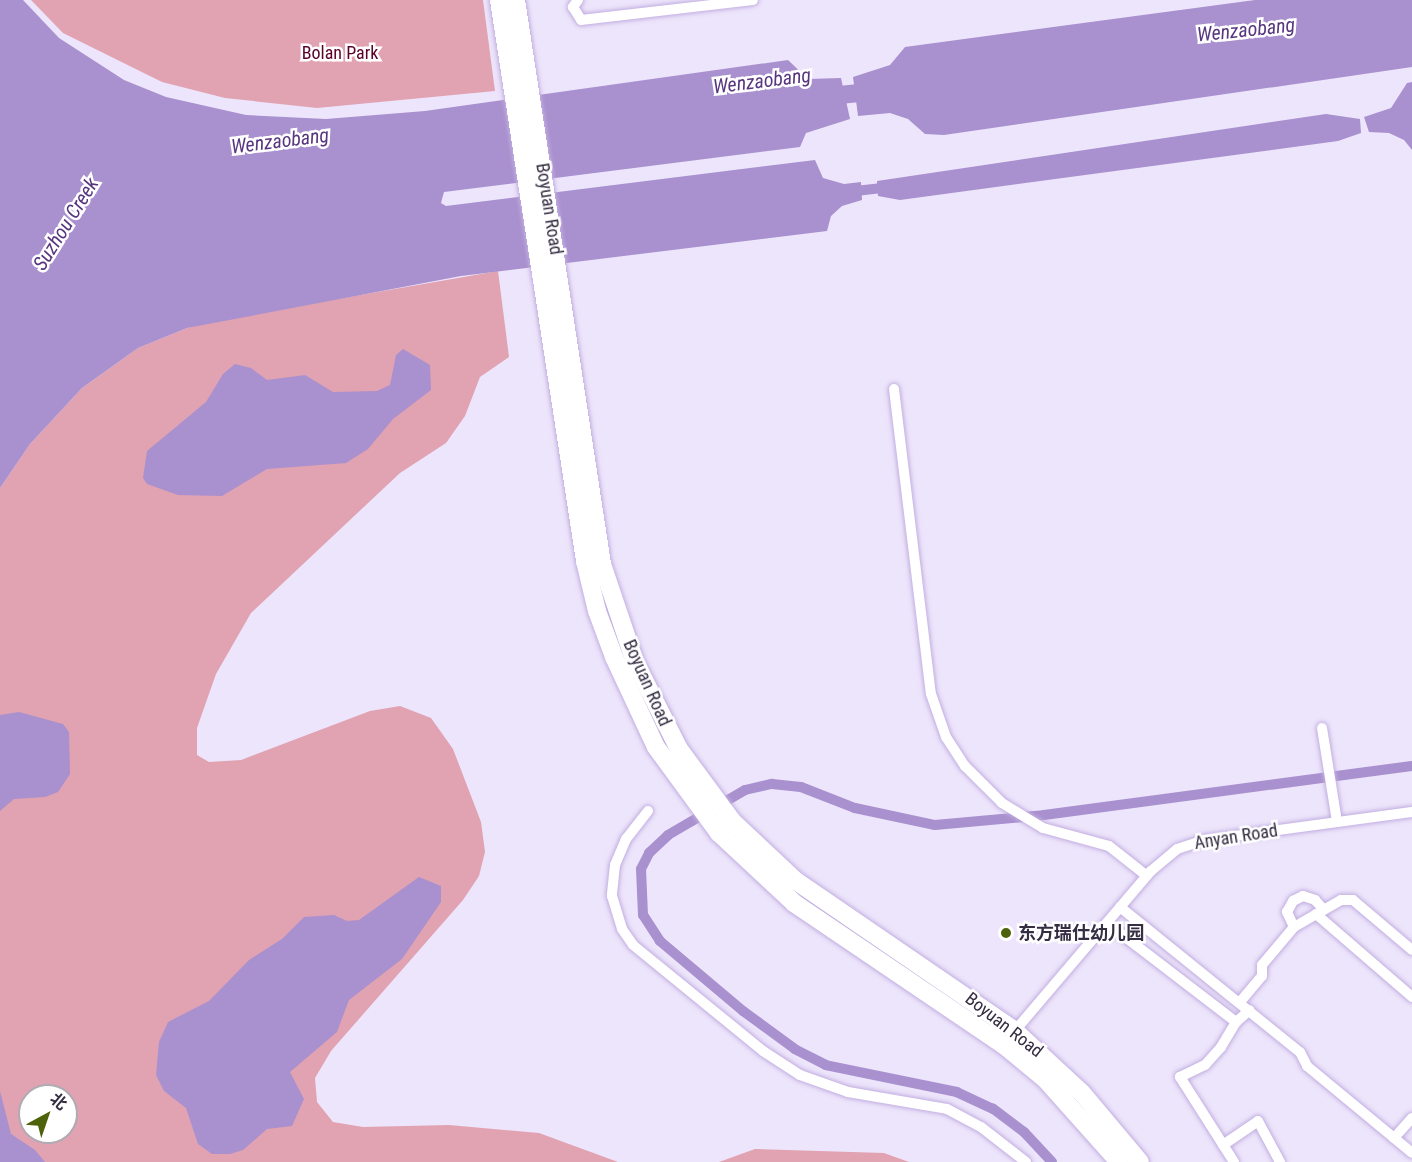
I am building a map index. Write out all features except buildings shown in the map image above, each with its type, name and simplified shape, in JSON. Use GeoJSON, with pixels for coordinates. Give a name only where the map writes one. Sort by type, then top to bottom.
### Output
{"type":"FeatureCollection","features":[{"type":"Feature","properties":{"kind":"main road","name":"Boyuan Road"},"geometry":{"type":"LineString","coordinates":[[499,0],[511,21],[572,356],[602,564],[654,703],[699,793]]}},
{"type":"Feature","properties":{"kind":"main road","name":"Boyuan Road"},"geometry":{"type":"LineString","coordinates":[[516,0],[511,21],[551,357],[573,501],[597,611],[635,706],[656,747],[699,793],[726,827],[1082,1092],[1140,1162]]}},
{"type":"Feature","properties":{"kind":"main road","name":"Boyuan Road"},"geometry":{"type":"LineString","coordinates":[[1010,1038],[1119,1162]]}},
{"type":"Feature","properties":{"kind":"street"},"geometry":{"type":"LineString","coordinates":[[578,0],[573,7],[581,21],[753,0]]}},
{"type":"Feature","properties":{"kind":"street"},"geometry":{"type":"LineString","coordinates":[[894,389],[936,714],[955,753],[1002,803],[1028,821],[1060,833],[1109,846],[1147,876]]}},
{"type":"Feature","properties":{"kind":"street"},"geometry":{"type":"LineString","coordinates":[[1322,728],[1337,822]]}},
{"type":"Feature","properties":{"kind":"street"},"geometry":{"type":"LineString","coordinates":[[648,811],[626,839],[615,865],[612,896],[622,929],[633,945],[763,1051],[800,1075],[848,1092],[947,1108],[981,1127],[1026,1162]]}},
{"type":"Feature","properties":{"kind":"street","name":"Anyan Road"},"geometry":{"type":"LineString","coordinates":[[1010,1038],[1107,922],[1170,853],[1191,844],[1412,812]]}},
{"type":"Feature","properties":{"kind":"street"},"geometry":{"type":"LineString","coordinates":[[1294,927],[1287,912],[1293,901],[1303,896],[1315,900],[1320,912],[1412,997]]}},
{"type":"Feature","properties":{"kind":"street"},"geometry":{"type":"LineString","coordinates":[[1240,1002],[1262,976],[1262,965],[1294,927],[1341,900],[1353,900],[1412,950]]}},
{"type":"Feature","properties":{"kind":"street"},"geometry":{"type":"LineString","coordinates":[[1120,907],[1300,1052],[1307,1066],[1412,1153]]}},
{"type":"Feature","properties":{"kind":"street"},"geometry":{"type":"LineString","coordinates":[[1107,922],[1236,1022]]}},
{"type":"Feature","properties":{"kind":"street"},"geometry":{"type":"LineString","coordinates":[[1234,1162],[1180,1077],[1205,1065],[1221,1047],[1236,1022],[1250,1010]]}},
{"type":"Feature","properties":{"kind":"street"},"geometry":{"type":"LineString","coordinates":[[1394,1138],[1412,1118]]}},
{"type":"Feature","properties":{"kind":"street"},"geometry":{"type":"LineString","coordinates":[[1223,1145],[1258,1121],[1280,1162]]}},
{"type":"Feature","properties":{"kind":"green space","name":"Bolan Park"},"geometry":{"type":"Polygon","coordinates":[[[31,0],[483,0],[495,91],[317,108],[225,98],[162,82],[63,33],[31,0]]]}},
{"type":"Feature","properties":{"kind":"green space"},"geometry":{"type":"Polygon","coordinates":[[[498,271],[509,357],[480,377],[465,416],[446,443],[400,473],[251,613],[216,674],[197,728],[197,755],[209,762],[241,760],[370,711],[400,706],[431,718],[453,749],[481,822],[485,852],[479,876],[463,900],[331,1051],[315,1078],[317,1102],[333,1122],[363,1127],[449,1125],[539,1133],[618,1162],[0,1162],[0,488],[30,444],[82,388],[138,348],[187,328],[228,318],[498,271]]]}},
{"type":"Feature","properties":{"kind":"green space"},"geometry":{"type":"Polygon","coordinates":[[[755,1149],[884,1153],[909,1162],[719,1162],[755,1149]]]}},
{"type":"Feature","properties":{"kind":"water","name":"Suzhou Creek"},"geometry":{"type":"Polygon","coordinates":[[[0,0],[23,0],[59,38],[124,80],[166,97],[246,115],[326,119],[425,111],[788,60],[808,79],[841,78],[850,119],[806,133],[800,147],[444,192],[441,203],[446,206],[815,160],[823,178],[844,184],[861,182],[862,200],[842,206],[831,216],[827,231],[461,276],[187,328],[138,348],[82,388],[30,444],[0,488],[0,0]]]}},
{"type":"Feature","properties":{"kind":"water"},"geometry":{"type":"Polygon","coordinates":[[[1255,0],[1412,0],[1412,67],[944,135],[925,134],[908,119],[890,113],[858,116],[853,77],[890,65],[905,47],[1255,0]]]}},
{"type":"Feature","properties":{"kind":"water"},"geometry":{"type":"Polygon","coordinates":[[[1412,82],[1412,150],[1404,140],[1389,133],[1369,132],[1364,117],[1391,108],[1407,83],[1412,82]]]}},
{"type":"Feature","properties":{"kind":"water"},"geometry":{"type":"Polygon","coordinates":[[[1326,114],[1360,119],[1361,133],[1338,141],[900,200],[878,196],[877,181],[1326,114]]]}},
{"type":"Feature","properties":{"kind":"water"},"geometry":{"type":"Polygon","coordinates":[[[403,349],[430,365],[431,390],[393,419],[368,449],[346,463],[267,469],[222,496],[178,495],[147,484],[143,478],[147,451],[206,402],[223,374],[235,364],[251,368],[267,380],[305,375],[333,392],[377,391],[390,385],[396,355],[403,349]]]}},
{"type":"Feature","properties":{"kind":"water"},"geometry":{"type":"Polygon","coordinates":[[[19,712],[63,724],[69,732],[70,774],[58,792],[45,797],[14,799],[0,811],[0,715],[19,712]]]}},
{"type":"Feature","properties":{"kind":"water"},"geometry":{"type":"Polygon","coordinates":[[[419,877],[441,886],[441,902],[402,959],[349,1000],[337,1032],[290,1072],[304,1099],[292,1126],[267,1129],[243,1150],[230,1154],[212,1154],[198,1144],[186,1108],[164,1091],[156,1075],[159,1042],[168,1022],[209,1001],[249,960],[282,939],[304,917],[334,915],[347,921],[359,920],[419,877]]]}},
{"type":"Feature","properties":{"kind":"water"},"geometry":{"type":"Polygon","coordinates":[[[0,1091],[11,1134],[18,1139],[18,1144],[26,1144],[35,1150],[45,1162],[0,1162],[0,1091]]]}},
{"type":"Feature","properties":{"kind":"waterway","name":"Wenzaobang"},"geometry":{"type":"LineString","coordinates":[[820,97],[879,91]]}},
{"type":"Feature","properties":{"kind":"waterway"},"geometry":{"type":"LineString","coordinates":[[847,192],[891,187]]}},
{"type":"Feature","properties":{"kind":"waterway"},"geometry":{"type":"LineString","coordinates":[[1052,1162],[1024,1132],[993,1109],[957,1092],[826,1065],[795,1049],[743,1011],[660,941],[643,915],[641,869],[649,853],[668,835],[745,790],[772,784],[801,787],[855,808],[935,825],[1044,815],[1412,766]]}},
{"type":"Feature","properties":{"kind":"place","name":"东方瑞仕幼儿园"},"geometry":{"type":"Point","coordinates":[1006,933]}}]}
